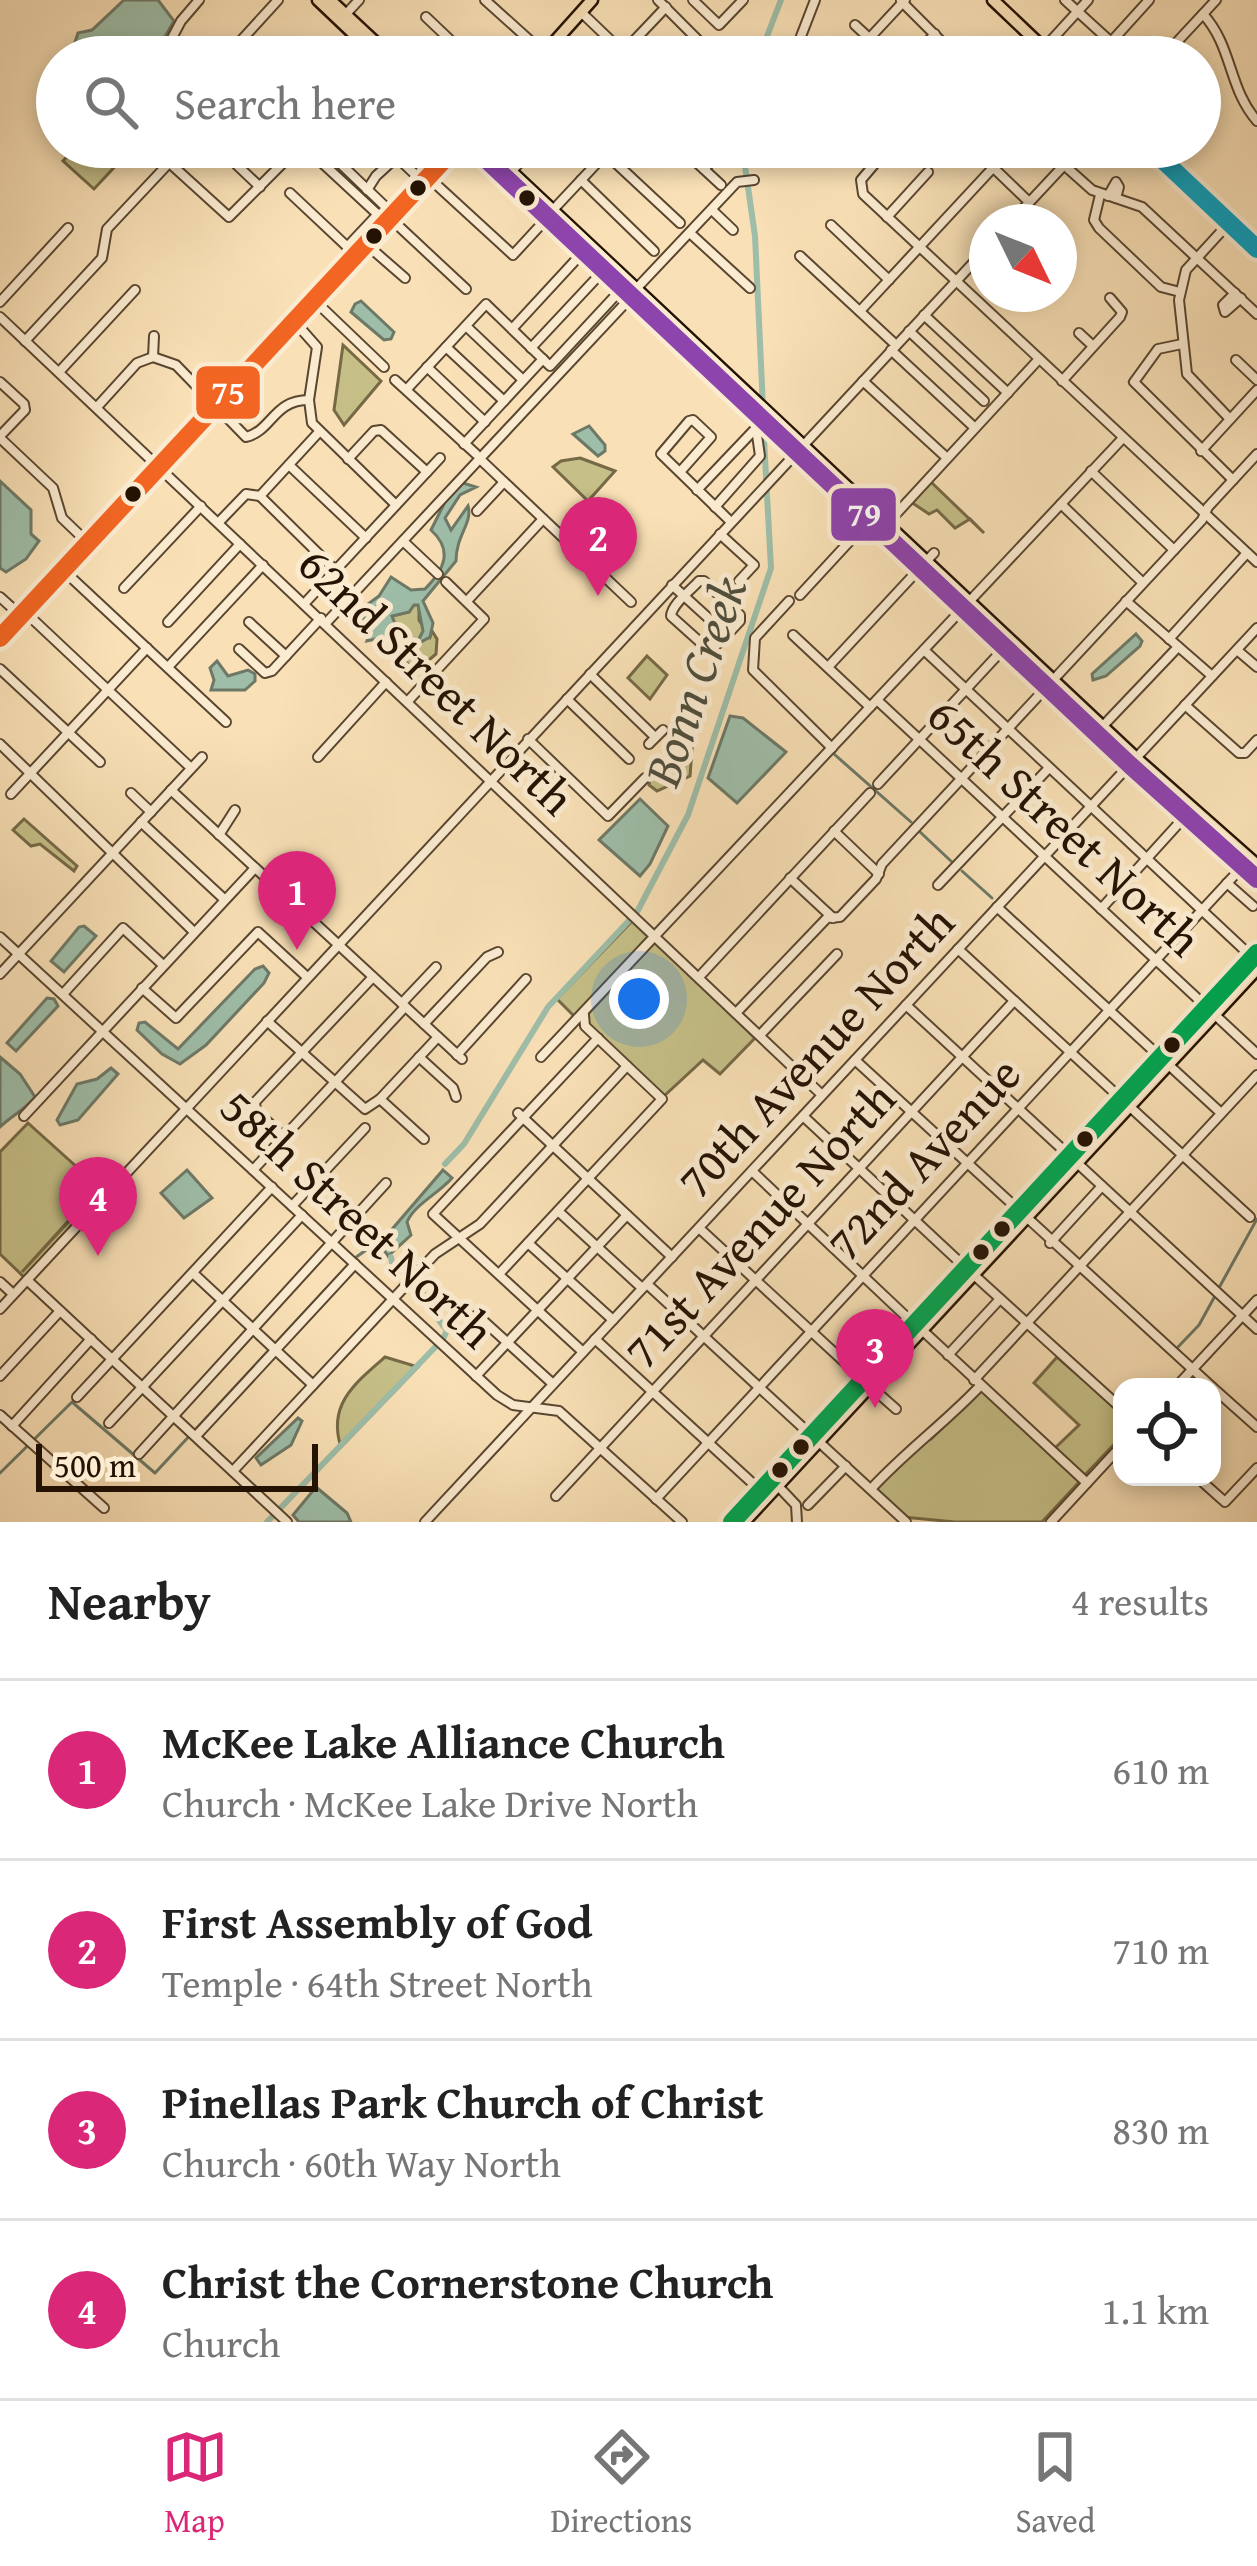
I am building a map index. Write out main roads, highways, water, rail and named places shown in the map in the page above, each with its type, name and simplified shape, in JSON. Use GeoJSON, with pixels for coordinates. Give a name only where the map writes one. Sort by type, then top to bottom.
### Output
{"type":"FeatureCollection","features":[{"type":"Feature","properties":{"kind":"main road"},"geometry":{"type":"LineString","coordinates":[[561,36],[592,0]]}},
{"type":"Feature","properties":{"kind":"main road"},"geometry":{"type":"LineString","coordinates":[[993,0],[1027,36]]}},
{"type":"Feature","properties":{"kind":"main road"},"geometry":{"type":"LineString","coordinates":[[327,1],[363,36]]}},
{"type":"Feature","properties":{"kind":"main road"},"geometry":{"type":"LineString","coordinates":[[2,634],[314,300],[351,251],[366,244],[436,168]]}},
{"type":"Feature","properties":{"kind":"main road"},"geometry":{"type":"LineString","coordinates":[[496,168],[550,214]]}},
{"type":"Feature","properties":{"kind":"main road"},"geometry":{"type":"LineString","coordinates":[[507,168],[761,416],[927,560],[966,604],[1257,879]]}},
{"type":"Feature","properties":{"kind":"main road"},"geometry":{"type":"LineString","coordinates":[[1171,168],[1257,249]]}},
{"type":"Feature","properties":{"kind":"main road"},"geometry":{"type":"LineString","coordinates":[[584,246],[602,268],[675,326],[761,416]]}},
{"type":"Feature","properties":{"kind":"main road"},"geometry":{"type":"LineString","coordinates":[[1189,812],[1257,865]]}},
{"type":"Feature","properties":{"kind":"main road"},"geometry":{"type":"LineString","coordinates":[[747,1520],[803,1459],[830,1416],[906,1348],[934,1304],[970,1272],[1256,960]]}},
{"type":"Feature","properties":{"kind":"main road"},"geometry":{"type":"LineString","coordinates":[[732,1522],[854,1404],[880,1363],[957,1293],[983,1252],[1022,1216]]}},
{"type":"Feature","properties":{"kind":"main road"},"geometry":{"type":"LineString","coordinates":[[778,1486],[785,1466]]}},
{"type":"Feature","properties":{"kind":"main road"},"geometry":{"type":"LineString","coordinates":[[747,1520],[759,1493]]}},
{"type":"Feature","properties":{"kind":"waterway","name":"Bonn Creek"},"geometry":{"type":"LineString","coordinates":[[767,36],[781,0]]}},
{"type":"Feature","properties":{"kind":"waterway","name":"Bonn Creek"},"geometry":{"type":"LineString","coordinates":[[745,168],[755,236],[763,407]]}},
{"type":"Feature","properties":{"kind":"waterway","name":"Bonn Creek"},"geometry":{"type":"LineString","coordinates":[[445,1164],[464,1144],[548,1007],[637,912],[688,815],[771,568],[763,421]]}},
{"type":"Feature","properties":{"kind":"waterway"},"geometry":{"type":"LineString","coordinates":[[328,615],[368,572]]}},
{"type":"Feature","properties":{"kind":"waterway"},"geometry":{"type":"LineString","coordinates":[[834,754],[911,822]]}},
{"type":"Feature","properties":{"kind":"waterway"},"geometry":{"type":"LineString","coordinates":[[919,831],[953,863]]}},
{"type":"Feature","properties":{"kind":"waterway"},"geometry":{"type":"LineString","coordinates":[[962,871],[992,898]]}},
{"type":"Feature","properties":{"kind":"waterway"},"geometry":{"type":"LineString","coordinates":[[1220,1286],[1257,1219]]}},
{"type":"Feature","properties":{"kind":"waterway"},"geometry":{"type":"LineString","coordinates":[[355,1258],[377,1242]]}},
{"type":"Feature","properties":{"kind":"waterway"},"geometry":{"type":"LineString","coordinates":[[391,1257],[407,1277]]}},
{"type":"Feature","properties":{"kind":"waterway"},"geometry":{"type":"LineString","coordinates":[[0,1473],[72,1402],[155,1473],[348,1265]]}},
{"type":"Feature","properties":{"kind":"waterway"},"geometry":{"type":"LineString","coordinates":[[267,1522],[443,1339],[447,1330],[413,1283]]}},
{"type":"Feature","properties":{"kind":"waterway"},"geometry":{"type":"LineString","coordinates":[[1178,1347],[1199,1325],[1215,1296]]}},
{"type":"Feature","properties":{"kind":"place","name":"First Assembly of God"},"geometry":{"type":"Point","coordinates":[598,596]}},
{"type":"Feature","properties":{"kind":"place","name":"McKee Lake Alliance Church"},"geometry":{"type":"Point","coordinates":[297,950]}},
{"type":"Feature","properties":{"kind":"place","name":"Christ the Cornerstone Church"},"geometry":{"type":"Point","coordinates":[98,1256]}},
{"type":"Feature","properties":{"kind":"place","name":"Pinellas Park Church of Christ"},"geometry":{"type":"Point","coordinates":[875,1408]}}]}
